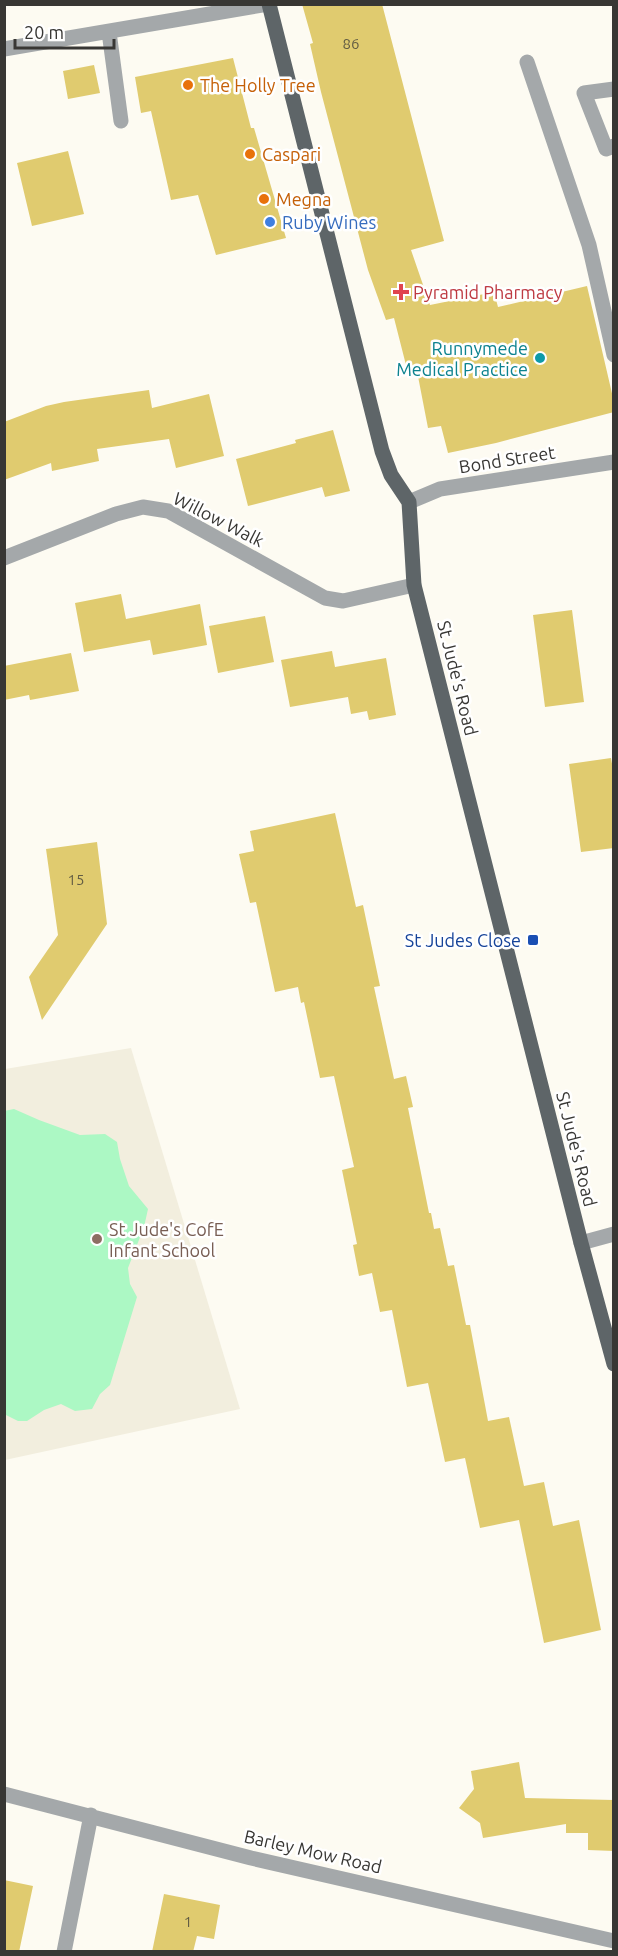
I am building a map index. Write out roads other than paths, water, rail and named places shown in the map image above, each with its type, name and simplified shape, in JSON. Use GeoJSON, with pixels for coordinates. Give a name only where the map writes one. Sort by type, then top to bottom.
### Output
{"type":"FeatureCollection","features":[{"type":"Feature","properties":{"kind":"main road"},"geometry":{"type":"LineString","coordinates":[[269,4],[382,451],[391,475],[409,502]]}},
{"type":"Feature","properties":{"kind":"main road","name":"St Jude's Road"},"geometry":{"type":"LineString","coordinates":[[409,502],[414,585],[580,1244],[614,1364]]}},
{"type":"Feature","properties":{"kind":"street"},"geometry":{"type":"LineString","coordinates":[[4,49],[269,4]]}},
{"type":"Feature","properties":{"kind":"street"},"geometry":{"type":"LineString","coordinates":[[109,32],[121,121]]}},
{"type":"Feature","properties":{"kind":"street"},"geometry":{"type":"LineString","coordinates":[[527,62],[589,245],[614,355]]}},
{"type":"Feature","properties":{"kind":"street"},"geometry":{"type":"LineString","coordinates":[[614,89],[584,93],[606,149],[614,146]]}},
{"type":"Feature","properties":{"kind":"street","name":"Bond Street"},"geometry":{"type":"LineString","coordinates":[[409,502],[440,489],[614,462]]}},
{"type":"Feature","properties":{"kind":"street","name":"Willow Walk"},"geometry":{"type":"LineString","coordinates":[[4,558],[116,514],[143,507],[168,511],[325,598],[344,601],[414,585]]}},
{"type":"Feature","properties":{"kind":"street"},"geometry":{"type":"LineString","coordinates":[[580,1244],[614,1234]]}},
{"type":"Feature","properties":{"kind":"street","name":"Barley Mow Road"},"geometry":{"type":"LineString","coordinates":[[4,1794],[251,1858],[614,1941]]}},
{"type":"Feature","properties":{"kind":"street"},"geometry":{"type":"LineString","coordinates":[[64,1952],[91,1815]]}},
{"type":"Feature","properties":{"kind":"place","name":"The Holly Tree"},"geometry":{"type":"Point","coordinates":[188,85]}},
{"type":"Feature","properties":{"kind":"place","name":"Caspari"},"geometry":{"type":"Point","coordinates":[250,154]}},
{"type":"Feature","properties":{"kind":"place","name":"Megna"},"geometry":{"type":"Point","coordinates":[264,199]}},
{"type":"Feature","properties":{"kind":"place","name":"Ruby Wines"},"geometry":{"type":"Point","coordinates":[270,222]}},
{"type":"Feature","properties":{"kind":"place","name":"Pyramid Pharmacy"},"geometry":{"type":"Point","coordinates":[401,292]}},
{"type":"Feature","properties":{"kind":"place","name":"Runnymede Medical Practice"},"geometry":{"type":"Point","coordinates":[540,358]}},
{"type":"Feature","properties":{"kind":"place","name":"St Judes Close"},"geometry":{"type":"Point","coordinates":[533,940]}},
{"type":"Feature","properties":{"kind":"place","name":"St Jude's CofE Infant School"},"geometry":{"type":"Point","coordinates":[97,1239]}}]}
